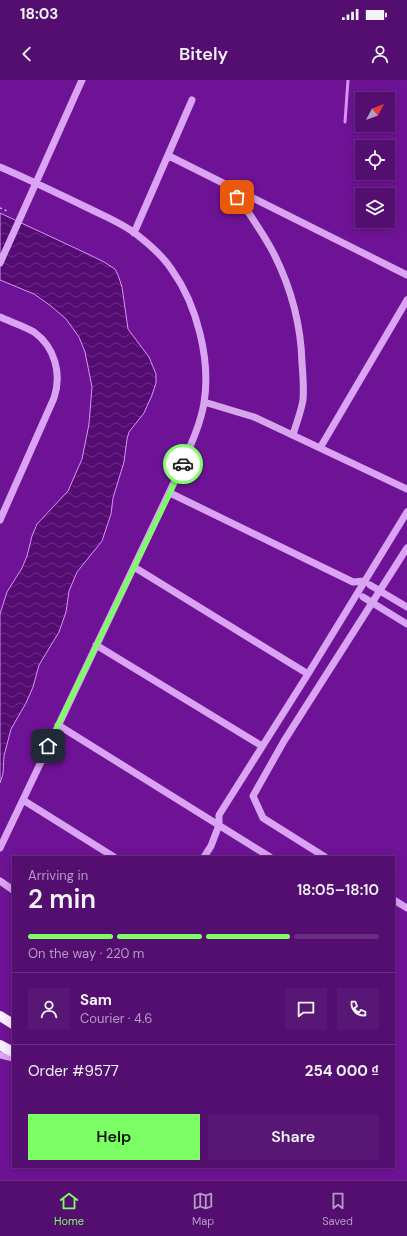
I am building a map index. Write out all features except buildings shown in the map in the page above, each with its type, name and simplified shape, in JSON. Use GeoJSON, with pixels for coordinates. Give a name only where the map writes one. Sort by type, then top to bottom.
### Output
{"type":"FeatureCollection","features":[{"type":"Feature","properties":{"kind":"main road"},"geometry":{"type":"LineString","coordinates":[[0,1016],[12,1023]]}},
{"type":"Feature","properties":{"kind":"main road"},"geometry":{"type":"LineString","coordinates":[[0,1045],[12,1051]]}},
{"type":"Feature","properties":{"kind":"street"},"geometry":{"type":"LineString","coordinates":[[0,263],[82,80]]}},
{"type":"Feature","properties":{"kind":"street"},"geometry":{"type":"LineString","coordinates":[[134,233],[169,156],[192,100]]}},
{"type":"Feature","properties":{"kind":"street"},"geometry":{"type":"LineString","coordinates":[[169,156],[407,275]]}},
{"type":"Feature","properties":{"kind":"street"},"geometry":{"type":"LineString","coordinates":[[0,167],[105,216],[134,233],[148,244],[165,261],[176,276],[186,294],[202,339],[206,380],[204,402],[200,419],[191,445],[170,493],[0,848]]}},
{"type":"Feature","properties":{"kind":"street"},"geometry":{"type":"LineString","coordinates":[[231,187],[273,253],[287,285],[296,314],[301,346],[303,400],[293,435]]}},
{"type":"Feature","properties":{"kind":"street"},"geometry":{"type":"LineString","coordinates":[[320,448],[407,300]]}},
{"type":"Feature","properties":{"kind":"street"},"geometry":{"type":"LineString","coordinates":[[0,317],[23,327],[40,337],[54,359],[58,374],[57,390],[54,398],[0,520]]}},
{"type":"Feature","properties":{"kind":"street"},"geometry":{"type":"LineString","coordinates":[[204,402],[254,417],[407,489]]}},
{"type":"Feature","properties":{"kind":"street"},"geometry":{"type":"LineString","coordinates":[[170,493],[352,582],[367,583],[407,607]]}},
{"type":"Feature","properties":{"kind":"street"},"geometry":{"type":"LineString","coordinates":[[205,856],[211,846],[219,825],[219,815],[367,583],[407,512]]}},
{"type":"Feature","properties":{"kind":"street"},"geometry":{"type":"LineString","coordinates":[[323,856],[263,818],[253,796],[284,741],[407,548]]}},
{"type":"Feature","properties":{"kind":"street"},"geometry":{"type":"LineString","coordinates":[[134,567],[308,674]]}},
{"type":"Feature","properties":{"kind":"street"},"geometry":{"type":"LineString","coordinates":[[352,582],[360,594],[407,624]]}},
{"type":"Feature","properties":{"kind":"street"},"geometry":{"type":"LineString","coordinates":[[96,645],[262,746]]}},
{"type":"Feature","properties":{"kind":"street"},"geometry":{"type":"LineString","coordinates":[[58,725],[268,856]]}},
{"type":"Feature","properties":{"kind":"street"},"geometry":{"type":"LineString","coordinates":[[23,800],[112,856]]}},
{"type":"Feature","properties":{"kind":"street"},"geometry":{"type":"LineString","coordinates":[[0,881],[12,889]]}},
{"type":"Feature","properties":{"kind":"street"},"geometry":{"type":"LineString","coordinates":[[395,901],[407,908]]}},
{"type":"Feature","properties":{"kind":"street"},"geometry":{"type":"LineString","coordinates":[[0,1055],[12,1058]]}},
{"type":"Feature","properties":{"kind":"path"},"geometry":{"type":"LineString","coordinates":[[0,208],[7,211]]}},
{"type":"Feature","properties":{"kind":"water"},"geometry":{"type":"Polygon","coordinates":[[[0,213],[90,255],[115,269],[122,287],[128,329],[149,357],[156,374],[156,383],[144,413],[129,432],[124,462],[113,498],[111,514],[102,541],[77,572],[69,591],[66,612],[59,632],[39,665],[33,687],[26,703],[11,729],[4,756],[3,774],[0,783],[0,614],[7,592],[22,568],[27,556],[37,524],[68,491],[82,459],[89,424],[92,387],[85,352],[79,337],[66,319],[34,294],[0,280],[0,213]]]}},
{"type":"Feature","properties":{"kind":"waterway"},"geometry":{"type":"LineString","coordinates":[[345,122],[348,80]]}},
{"type":"Feature","properties":{"kind":"way so far"},"geometry":{"type":"LineString","coordinates":[[183,464],[199,423],[204,402],[254,417],[293,435],[303,400],[301,346],[298,319],[293,303],[280,266],[251,216],[237,197]]}},
{"type":"Feature","properties":{"kind":"route"},"geometry":{"type":"LineString","coordinates":[[48,746],[183,464]]}}]}
